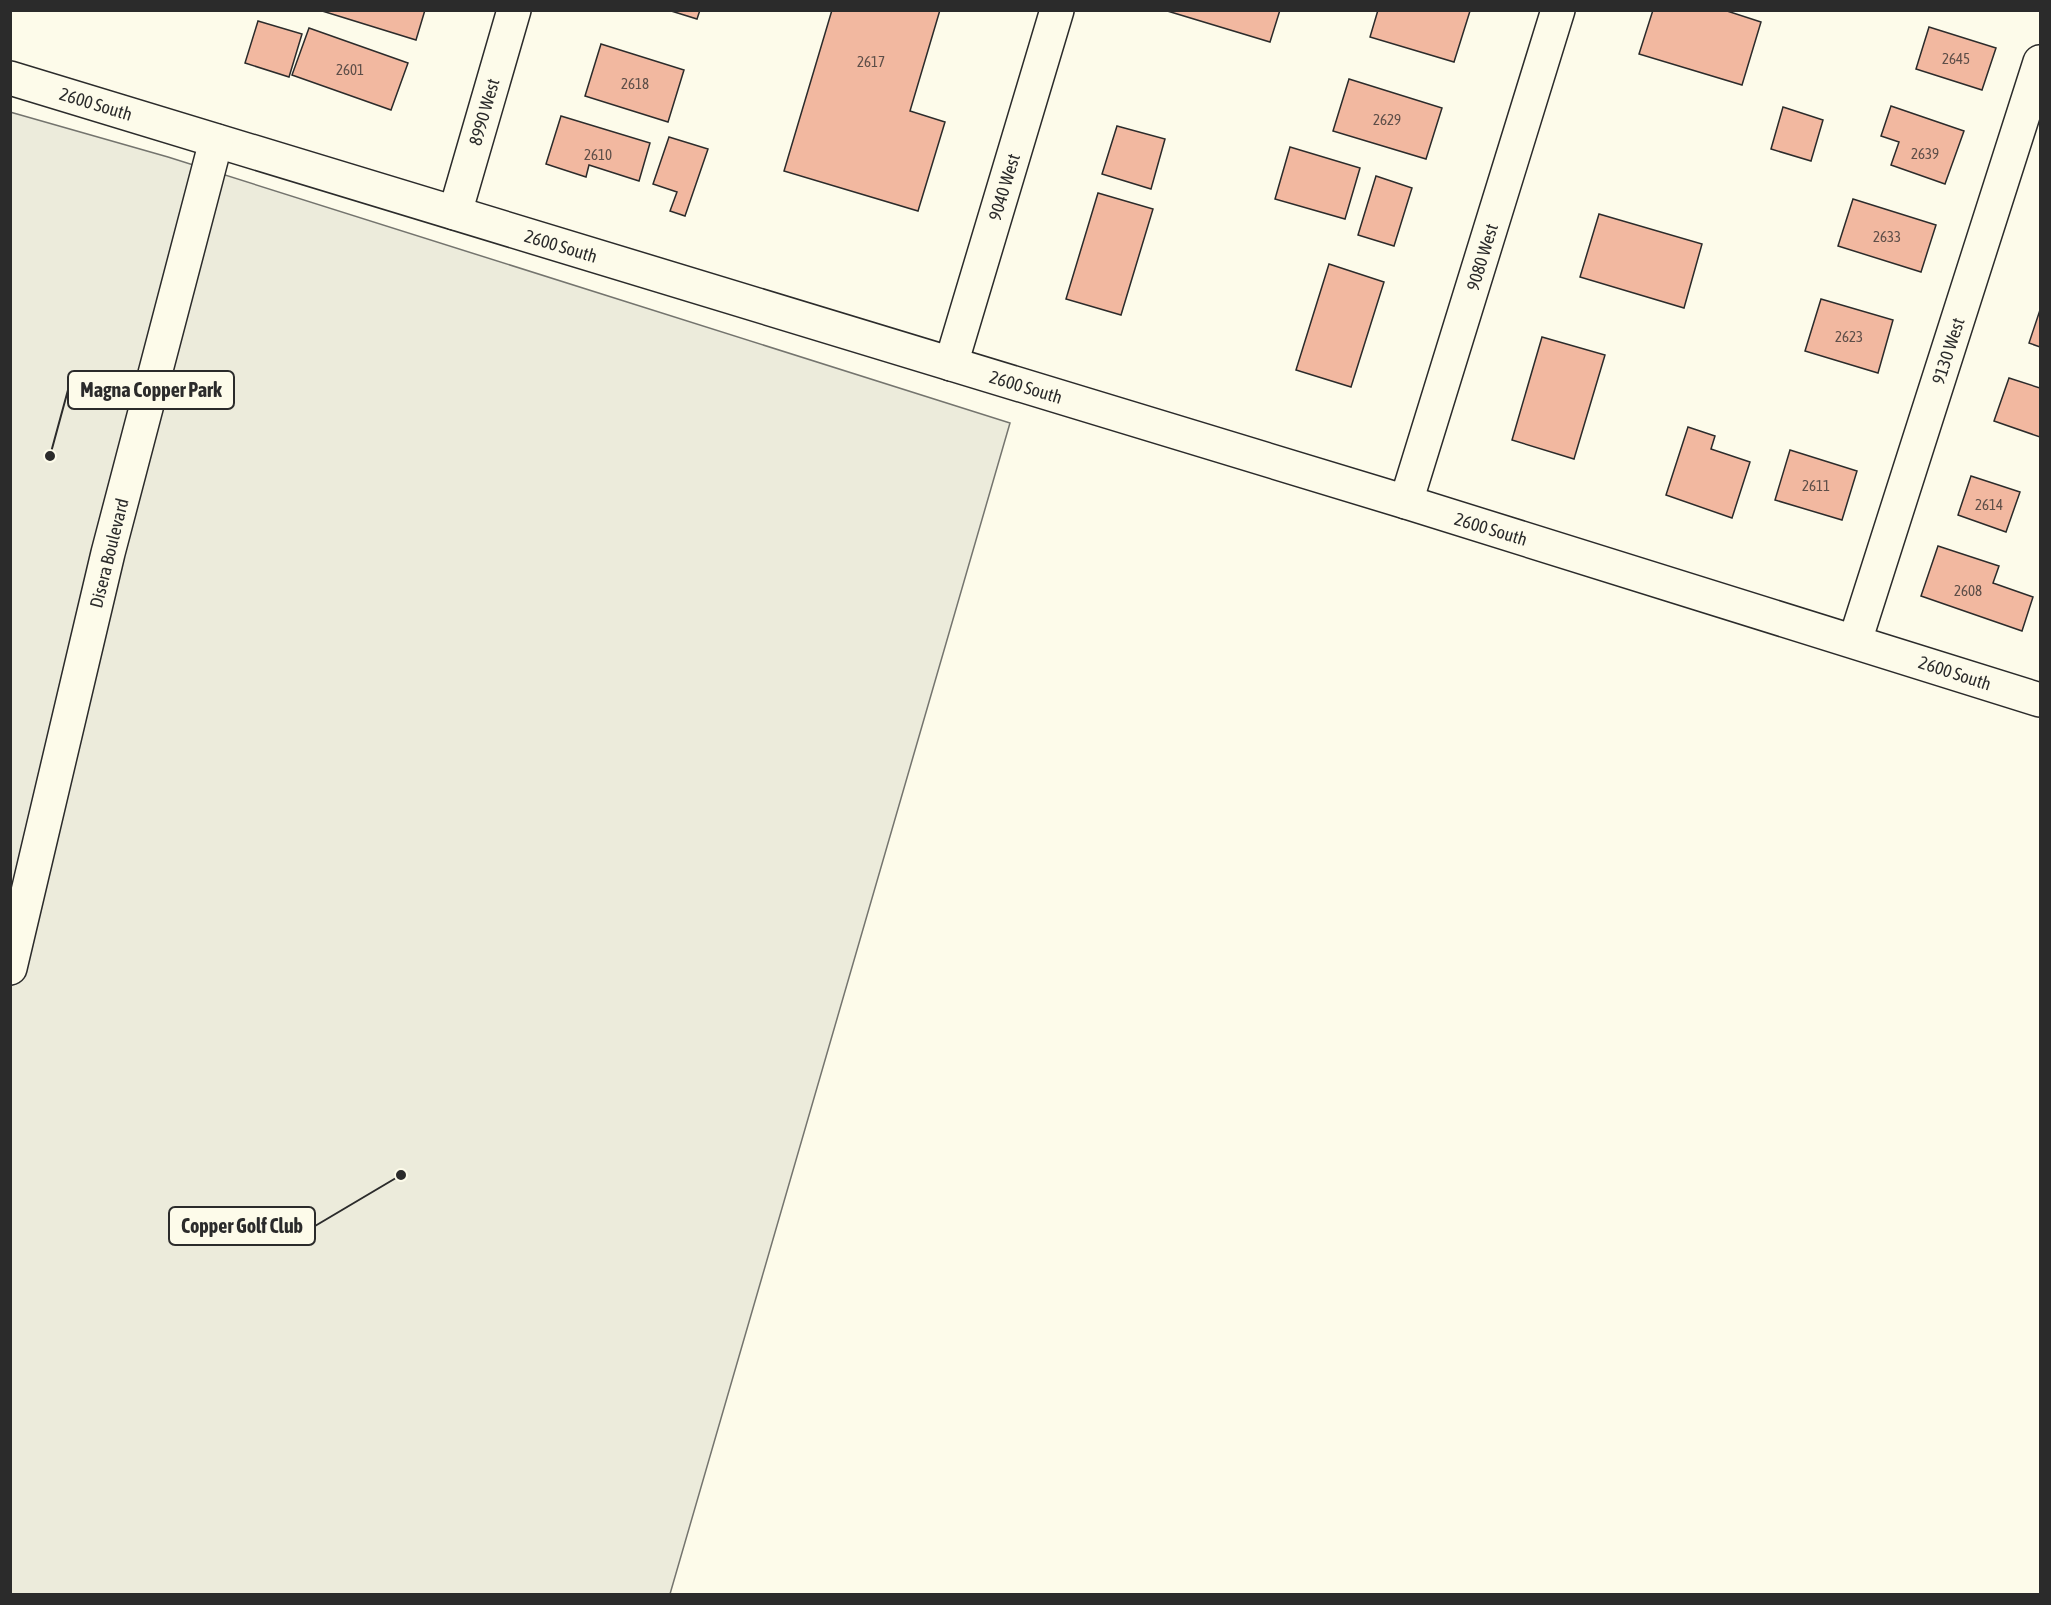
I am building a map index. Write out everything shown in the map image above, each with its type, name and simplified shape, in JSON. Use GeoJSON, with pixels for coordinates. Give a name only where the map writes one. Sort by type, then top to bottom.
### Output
{"type":"FeatureCollection","features":[{"type":"Feature","properties":{"kind":"street","name":"8990 West"},"geometry":{"type":"LineString","coordinates":[[455,213],[514,10]]}},
{"type":"Feature","properties":{"kind":"street","name":"9040 West"},"geometry":{"type":"LineString","coordinates":[[951,364],[1057,10]]}},
{"type":"Feature","properties":{"kind":"street","name":"9080 West"},"geometry":{"type":"LineString","coordinates":[[1406,502],[1558,10]]}},
{"type":"Feature","properties":{"kind":"street","name":"9130 West"},"geometry":{"type":"LineString","coordinates":[[1855,641],[2040,62]]}},
{"type":"Feature","properties":{"kind":"street","name":"2600 South"},"geometry":{"type":"LineString","coordinates":[[10,78],[1406,502],[2040,700]]}},
{"type":"Feature","properties":{"kind":"street","name":"Disera Boulevard"},"geometry":{"type":"LineString","coordinates":[[10,968],[108,553],[216,141]]}},
{"type":"Feature","properties":{"kind":"shaded area"},"geometry":{"type":"Polygon","coordinates":[[[10,112],[168,157],[1010,423],[670,1594],[11,1594],[10,112]]]}},
{"type":"Feature","properties":{"kind":"building"},"geometry":{"type":"Polygon","coordinates":[[[319,10],[425,10],[416,40],[319,10]]]}},
{"type":"Feature","properties":{"kind":"building"},"geometry":{"type":"Polygon","coordinates":[[[668,10],[700,10],[697,19],[668,10]]]}},
{"type":"Feature","properties":{"kind":"building"},"geometry":{"type":"Polygon","coordinates":[[[832,10],[940,10],[910,111],[945,122],[918,211],[784,171],[832,10]]]}},
{"type":"Feature","properties":{"kind":"building"},"geometry":{"type":"Polygon","coordinates":[[[1164,10],[1280,10],[1270,42],[1164,10]]]}},
{"type":"Feature","properties":{"kind":"building"},"geometry":{"type":"Polygon","coordinates":[[[1378,10],[1470,11],[1454,62],[1370,37],[1378,10]]]}},
{"type":"Feature","properties":{"kind":"building"},"geometry":{"type":"Polygon","coordinates":[[[1653,10],[1724,10],[1761,22],[1742,85],[1639,54],[1653,10]]]}},
{"type":"Feature","properties":{"kind":"building"},"geometry":{"type":"Polygon","coordinates":[[[258,21],[302,34],[289,77],[245,63],[258,21]]]}},
{"type":"Feature","properties":{"kind":"building"},"geometry":{"type":"Polygon","coordinates":[[[1929,27],[1996,48],[1982,90],[1916,69],[1929,27]]]}},
{"type":"Feature","properties":{"kind":"building"},"geometry":{"type":"Polygon","coordinates":[[[309,28],[408,63],[391,110],[292,75],[309,28]]]}},
{"type":"Feature","properties":{"kind":"building"},"geometry":{"type":"Polygon","coordinates":[[[601,44],[684,70],[668,122],[585,96],[601,44]]]}},
{"type":"Feature","properties":{"kind":"building"},"geometry":{"type":"Polygon","coordinates":[[[1349,79],[1442,108],[1426,159],[1333,131],[1349,79]]]}},
{"type":"Feature","properties":{"kind":"building"},"geometry":{"type":"Polygon","coordinates":[[[1891,106],[1964,131],[1945,184],[1891,165],[1899,142],[1881,136],[1891,106]]]}},
{"type":"Feature","properties":{"kind":"building"},"geometry":{"type":"Polygon","coordinates":[[[1783,107],[1823,120],[1811,161],[1771,149],[1783,107]]]}},
{"type":"Feature","properties":{"kind":"building"},"geometry":{"type":"Polygon","coordinates":[[[561,116],[650,143],[639,181],[589,165],[586,177],[546,164],[561,116]]]}},
{"type":"Feature","properties":{"kind":"building"},"geometry":{"type":"Polygon","coordinates":[[[1117,126],[1165,139],[1151,189],[1102,174],[1117,126]]]}},
{"type":"Feature","properties":{"kind":"building"},"geometry":{"type":"Polygon","coordinates":[[[669,137],[708,149],[685,216],[670,211],[677,192],[653,184],[669,137]]]}},
{"type":"Feature","properties":{"kind":"building"},"geometry":{"type":"Polygon","coordinates":[[[1290,147],[1360,168],[1345,219],[1275,199],[1290,147]]]}},
{"type":"Feature","properties":{"kind":"building"},"geometry":{"type":"Polygon","coordinates":[[[1376,176],[1412,188],[1394,246],[1358,235],[1376,176]]]}},
{"type":"Feature","properties":{"kind":"building"},"geometry":{"type":"Polygon","coordinates":[[[1098,193],[1153,209],[1121,315],[1066,299],[1098,193]]]}},
{"type":"Feature","properties":{"kind":"building"},"geometry":{"type":"Polygon","coordinates":[[[1853,199],[1936,225],[1921,272],[1838,246],[1853,199]]]}},
{"type":"Feature","properties":{"kind":"building"},"geometry":{"type":"Polygon","coordinates":[[[1599,214],[1702,244],[1684,308],[1580,277],[1599,214]]]}},
{"type":"Feature","properties":{"kind":"building"},"geometry":{"type":"Polygon","coordinates":[[[1329,264],[1384,282],[1351,387],[1296,370],[1329,264]]]}},
{"type":"Feature","properties":{"kind":"building"},"geometry":{"type":"Polygon","coordinates":[[[1821,299],[1893,320],[1878,373],[1805,351],[1821,299]]]}},
{"type":"Feature","properties":{"kind":"building"},"geometry":{"type":"Polygon","coordinates":[[[2040,310],[2040,347],[2029,343],[2040,310]]]}},
{"type":"Feature","properties":{"kind":"building"},"geometry":{"type":"Polygon","coordinates":[[[1542,337],[1605,355],[1574,459],[1512,440],[1542,337]]]}},
{"type":"Feature","properties":{"kind":"building"},"geometry":{"type":"Polygon","coordinates":[[[2009,378],[2040,388],[2040,437],[1994,421],[2009,378]]]}},
{"type":"Feature","properties":{"kind":"building"},"geometry":{"type":"Polygon","coordinates":[[[1688,427],[1715,436],[1711,449],[1750,462],[1732,518],[1666,495],[1688,427]]]}},
{"type":"Feature","properties":{"kind":"building"},"geometry":{"type":"Polygon","coordinates":[[[1790,450],[1857,471],[1842,520],[1775,500],[1790,450]]]}},
{"type":"Feature","properties":{"kind":"building"},"geometry":{"type":"Polygon","coordinates":[[[1971,476],[2020,492],[2006,532],[1958,515],[1971,476]]]}},
{"type":"Feature","properties":{"kind":"building"},"geometry":{"type":"Polygon","coordinates":[[[1938,546],[1999,566],[1993,583],[2033,597],[2022,631],[1921,596],[1938,546]]]}},
{"type":"Feature","properties":{"kind":"place","name":"Magna Copper Park"},"geometry":{"type":"Point","coordinates":[50,456]}},
{"type":"Feature","properties":{"kind":"place","name":"Copper Golf Club"},"geometry":{"type":"Point","coordinates":[401,1175]}}]}
